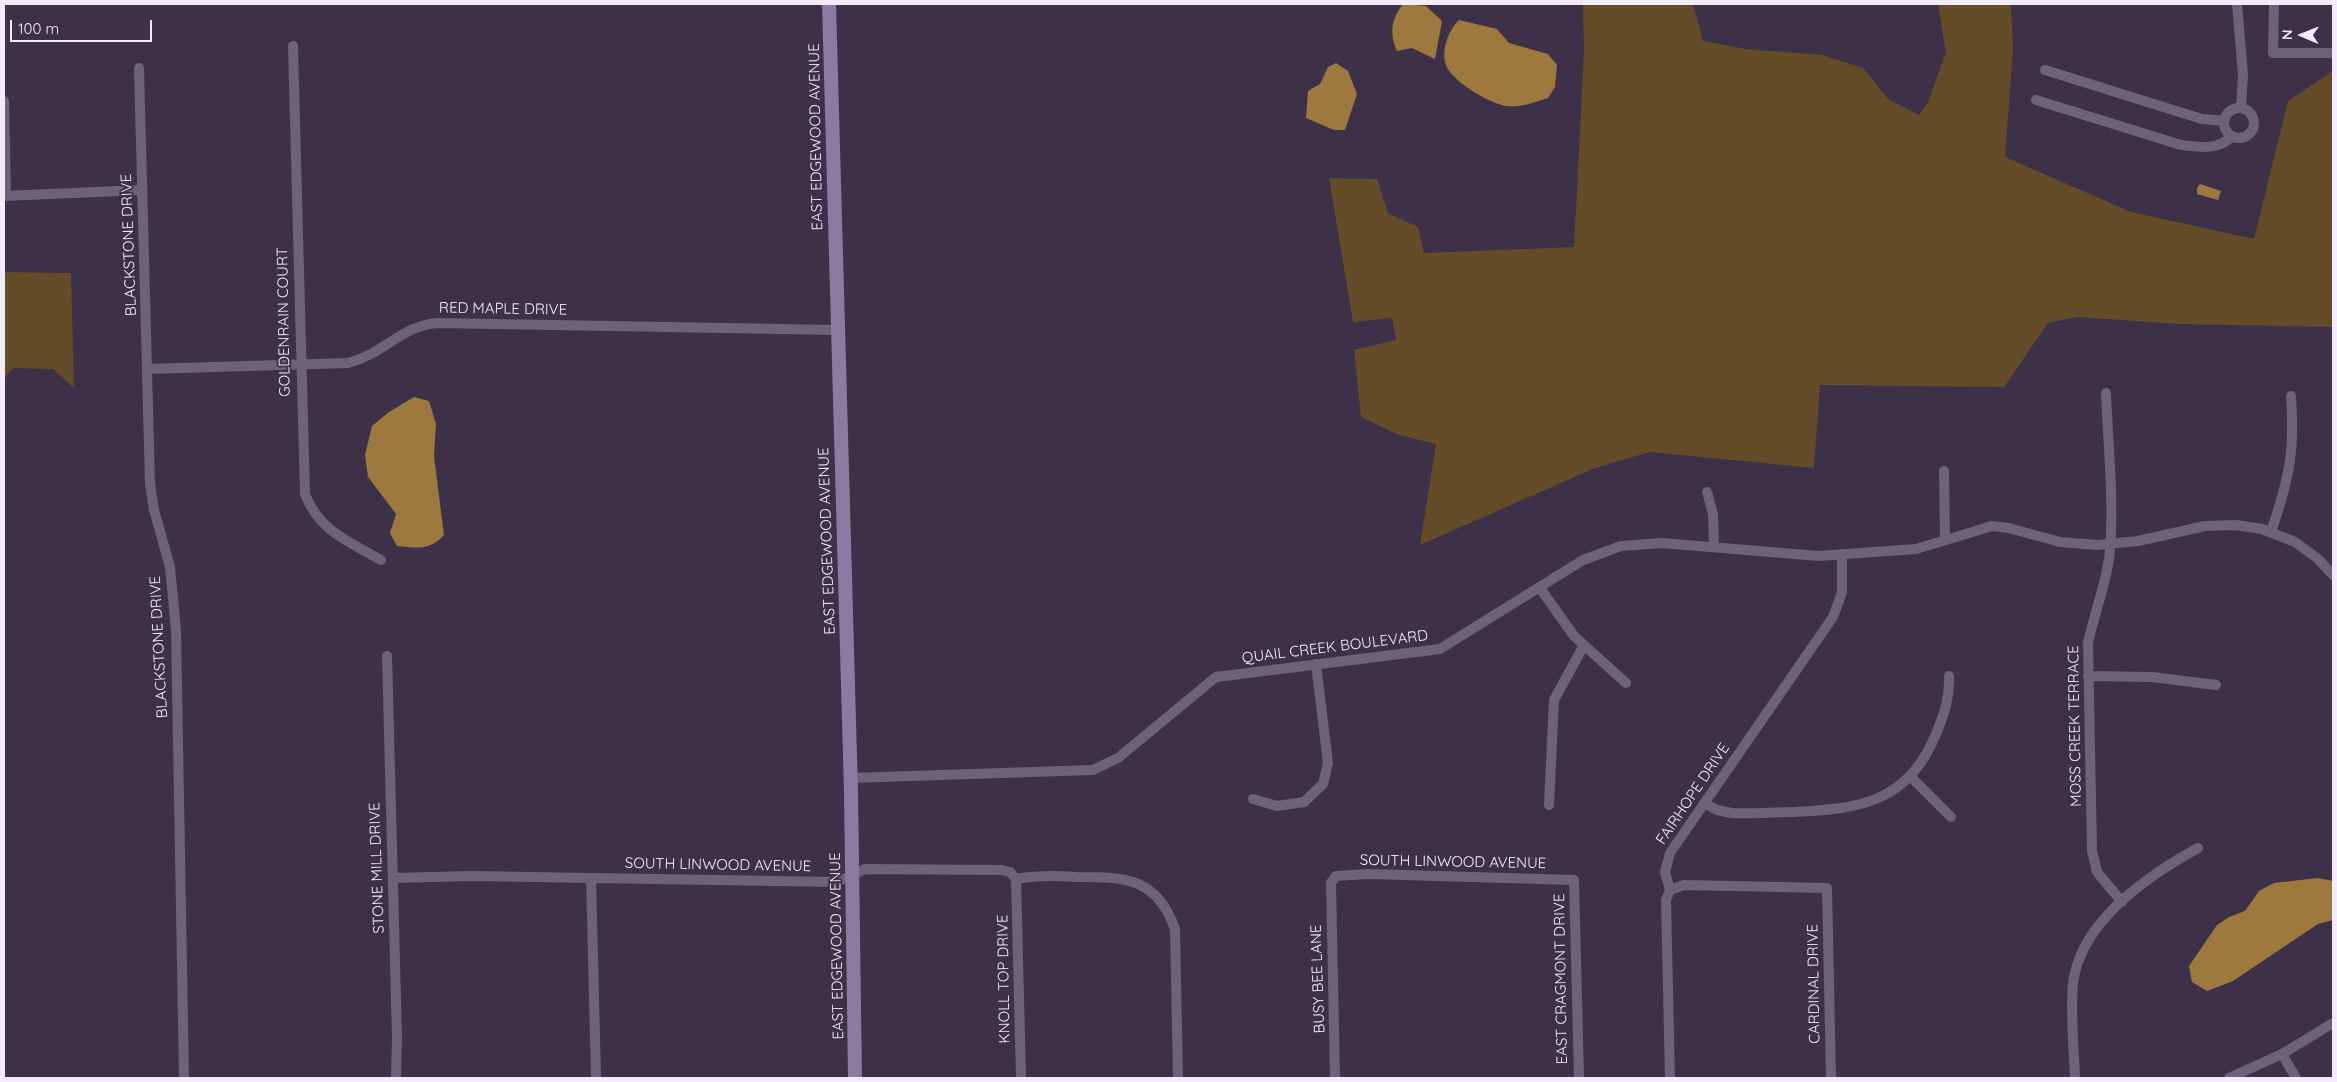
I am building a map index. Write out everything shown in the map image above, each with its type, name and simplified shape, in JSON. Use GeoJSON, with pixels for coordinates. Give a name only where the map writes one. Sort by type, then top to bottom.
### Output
{"type":"FeatureCollection","features":[{"type":"Feature","properties":{"kind":"main road","name":"EAST EDGEWOOD AVENUE"},"geometry":{"type":"LineString","coordinates":[[829,4],[850,778],[855,1078]]}},
{"type":"Feature","properties":{"kind":"street"},"geometry":{"type":"LineString","coordinates":[[2237,4],[2243,74],[2241,108]]}},
{"type":"Feature","properties":{"kind":"street"},"geometry":{"type":"LineString","coordinates":[[2274,4],[2273,53],[2331,53]]}},
{"type":"Feature","properties":{"kind":"street","name":"GOLDENRAIN COURT"},"geometry":{"type":"LineString","coordinates":[[293,46],[303,485],[311,511],[320,522],[381,560]]}},
{"type":"Feature","properties":{"kind":"street","name":"BLACKSTONE DRIVE"},"geometry":{"type":"LineString","coordinates":[[139,68],[150,484],[154,510],[170,567],[176,630],[184,1078]]}},
{"type":"Feature","properties":{"kind":"street"},"geometry":{"type":"LineString","coordinates":[[2045,70],[2202,119],[2224,121]]}},
{"type":"Feature","properties":{"kind":"street"},"geometry":{"type":"LineString","coordinates":[[2036,100],[2181,145],[2206,148],[2219,145],[2232,136],[2245,136],[2253,125],[2252,116],[2241,108],[2231,110],[2224,121],[2226,130],[2232,136]]}},
{"type":"Feature","properties":{"kind":"street"},"geometry":{"type":"LineString","coordinates":[[4,102],[5,196],[142,190]]}},
{"type":"Feature","properties":{"kind":"street","name":"RED MAPLE DRIVE"},"geometry":{"type":"LineString","coordinates":[[147,369],[300,365],[357,361],[382,349],[411,329],[438,323],[838,330]]}},
{"type":"Feature","properties":{"kind":"street","name":"MOSS CREEK TERRACE"},"geometry":{"type":"LineString","coordinates":[[2106,393],[2110,545],[2108,569],[2089,635],[2088,676],[2092,851],[2097,872],[2122,902]]}},
{"type":"Feature","properties":{"kind":"street"},"geometry":{"type":"LineString","coordinates":[[2271,532],[2287,483],[2292,456],[2291,396]]}},
{"type":"Feature","properties":{"kind":"street"},"geometry":{"type":"LineString","coordinates":[[1944,471],[1945,540]]}},
{"type":"Feature","properties":{"kind":"street"},"geometry":{"type":"LineString","coordinates":[[1707,492],[1713,514],[1714,547]]}},
{"type":"Feature","properties":{"kind":"street","name":"QUAIL CREEK BOULEVARD"},"geometry":{"type":"LineString","coordinates":[[850,778],[1093,770],[1118,758],[1216,677],[1440,649],[1583,560],[1621,546],[1657,542],[1808,556],[1909,550],[1978,528],[1999,526],[2060,542],[2110,545],[2138,542],[2214,525],[2236,524],[2271,532],[2307,550],[2333,575]]}},
{"type":"Feature","properties":{"kind":"street","name":"FAIRHOPE DRIVE"},"geometry":{"type":"LineString","coordinates":[[1670,1078],[1666,900],[1670,890],[1665,872],[1668,859],[1704,803],[1833,617],[1842,592],[1842,554]]}},
{"type":"Feature","properties":{"kind":"street"},"geometry":{"type":"LineString","coordinates":[[1540,588],[1567,628],[1626,683]]}},
{"type":"Feature","properties":{"kind":"street"},"geometry":{"type":"LineString","coordinates":[[1549,805],[1554,700],[1584,645]]}},
{"type":"Feature","properties":{"kind":"street","name":"STONE MILL DRIVE"},"geometry":{"type":"LineString","coordinates":[[387,656],[396,1078]]}},
{"type":"Feature","properties":{"kind":"street"},"geometry":{"type":"LineString","coordinates":[[1253,799],[1277,806],[1304,802],[1323,784],[1328,763],[1316,664]]}},
{"type":"Feature","properties":{"kind":"street"},"geometry":{"type":"LineString","coordinates":[[1704,803],[1717,810],[1736,813],[1839,810],[1860,806],[1881,797],[1910,776],[1930,747],[1945,714],[1949,676]]}},
{"type":"Feature","properties":{"kind":"street"},"geometry":{"type":"LineString","coordinates":[[2088,676],[2143,676],[2216,685]]}},
{"type":"Feature","properties":{"kind":"street"},"geometry":{"type":"LineString","coordinates":[[1910,776],[1951,817]]}},
{"type":"Feature","properties":{"kind":"street"},"geometry":{"type":"LineString","coordinates":[[2075,1078],[2073,984],[2076,966],[2092,934],[2153,873],[2198,848]]}},
{"type":"Feature","properties":{"kind":"street","name":"SOUTH LINWOOD AVENUE"},"geometry":{"type":"LineString","coordinates":[[392,878],[591,878],[836,882],[866,869],[1002,870],[1010,872],[1016,879],[1032,876],[1113,877],[1133,881],[1152,892],[1170,914],[1175,929],[1178,1078]]}},
{"type":"Feature","properties":{"kind":"street","name":"SOUTH LINWOOD AVENUE"},"geometry":{"type":"LineString","coordinates":[[1333,879],[1342,875],[1369,874],[1574,880]]}},
{"type":"Feature","properties":{"kind":"street"},"geometry":{"type":"LineString","coordinates":[[591,878],[596,1078]]}},
{"type":"Feature","properties":{"kind":"street","name":"KNOLL TOP DRIVE"},"geometry":{"type":"LineString","coordinates":[[1016,879],[1021,1078]]}},
{"type":"Feature","properties":{"kind":"street","name":"BUSY BEE LANE"},"geometry":{"type":"LineString","coordinates":[[1333,879],[1330,888],[1335,1078]]}},
{"type":"Feature","properties":{"kind":"street","name":"EAST CRAGMONT DRIVE"},"geometry":{"type":"LineString","coordinates":[[1574,880],[1578,1078]]}},
{"type":"Feature","properties":{"kind":"street","name":"CARDINAL DRIVE"},"geometry":{"type":"LineString","coordinates":[[1670,890],[1684,885],[1827,888],[1832,1078]]}},
{"type":"Feature","properties":{"kind":"street"},"geometry":{"type":"LineString","coordinates":[[2229,1078],[2282,1054],[2333,1024]]}},
{"type":"Feature","properties":{"kind":"street"},"geometry":{"type":"LineString","coordinates":[[2282,1054],[2296,1078]]}},
{"type":"Feature","properties":{"kind":"shaded area"},"geometry":{"type":"Polygon","coordinates":[[[1403,4],[1426,6],[1442,21],[1435,59],[1412,48],[1397,51],[1394,45],[1392,27],[1396,15],[1403,4]]]}},
{"type":"Feature","properties":{"kind":"shaded area"},"geometry":{"type":"Polygon","coordinates":[[[1583,4],[1693,4],[1703,41],[1746,49],[1822,55],[1863,68],[1888,99],[1919,115],[1927,104],[1946,53],[1938,4],[2011,4],[2013,49],[2005,157],[2131,212],[2254,239],[2288,101],[2333,71],[2333,327],[2179,324],[2077,317],[2048,323],[2004,387],[1820,385],[1814,468],[1650,452],[1595,468],[1420,545],[1436,444],[1399,435],[1361,417],[1354,350],[1396,340],[1392,318],[1353,322],[1329,178],[1377,179],[1388,213],[1418,227],[1424,253],[1574,247],[1584,50],[1583,4]]]}},
{"type":"Feature","properties":{"kind":"shaded area"},"geometry":{"type":"Polygon","coordinates":[[[1459,20],[1497,29],[1509,43],[1548,54],[1557,65],[1555,87],[1548,98],[1533,103],[1506,106],[1482,97],[1458,80],[1448,69],[1444,57],[1448,36],[1459,20]]]}},
{"type":"Feature","properties":{"kind":"shaded area"},"geometry":{"type":"Polygon","coordinates":[[[1336,63],[1348,71],[1357,94],[1345,130],[1334,130],[1306,118],[1308,91],[1320,84],[1328,67],[1336,63]]]}},
{"type":"Feature","properties":{"kind":"shaded area"},"geometry":{"type":"Polygon","coordinates":[[[2200,184],[2221,191],[2218,200],[2197,194],[2197,188],[2200,184]]]}},
{"type":"Feature","properties":{"kind":"shaded area"},"geometry":{"type":"Polygon","coordinates":[[[4,272],[71,273],[74,388],[53,369],[13,368],[4,378],[4,272]]]}},
{"type":"Feature","properties":{"kind":"shaded area"},"geometry":{"type":"Polygon","coordinates":[[[414,397],[429,401],[436,424],[434,456],[444,535],[433,544],[417,548],[397,546],[390,533],[396,514],[368,477],[365,455],[372,426],[389,412],[414,397]]]}},
{"type":"Feature","properties":{"kind":"shaded area"},"geometry":{"type":"Polygon","coordinates":[[[2318,878],[2333,881],[2333,920],[2318,924],[2233,981],[2207,991],[2192,982],[2189,966],[2217,925],[2229,917],[2245,911],[2259,891],[2274,883],[2318,878]]]}}]}
